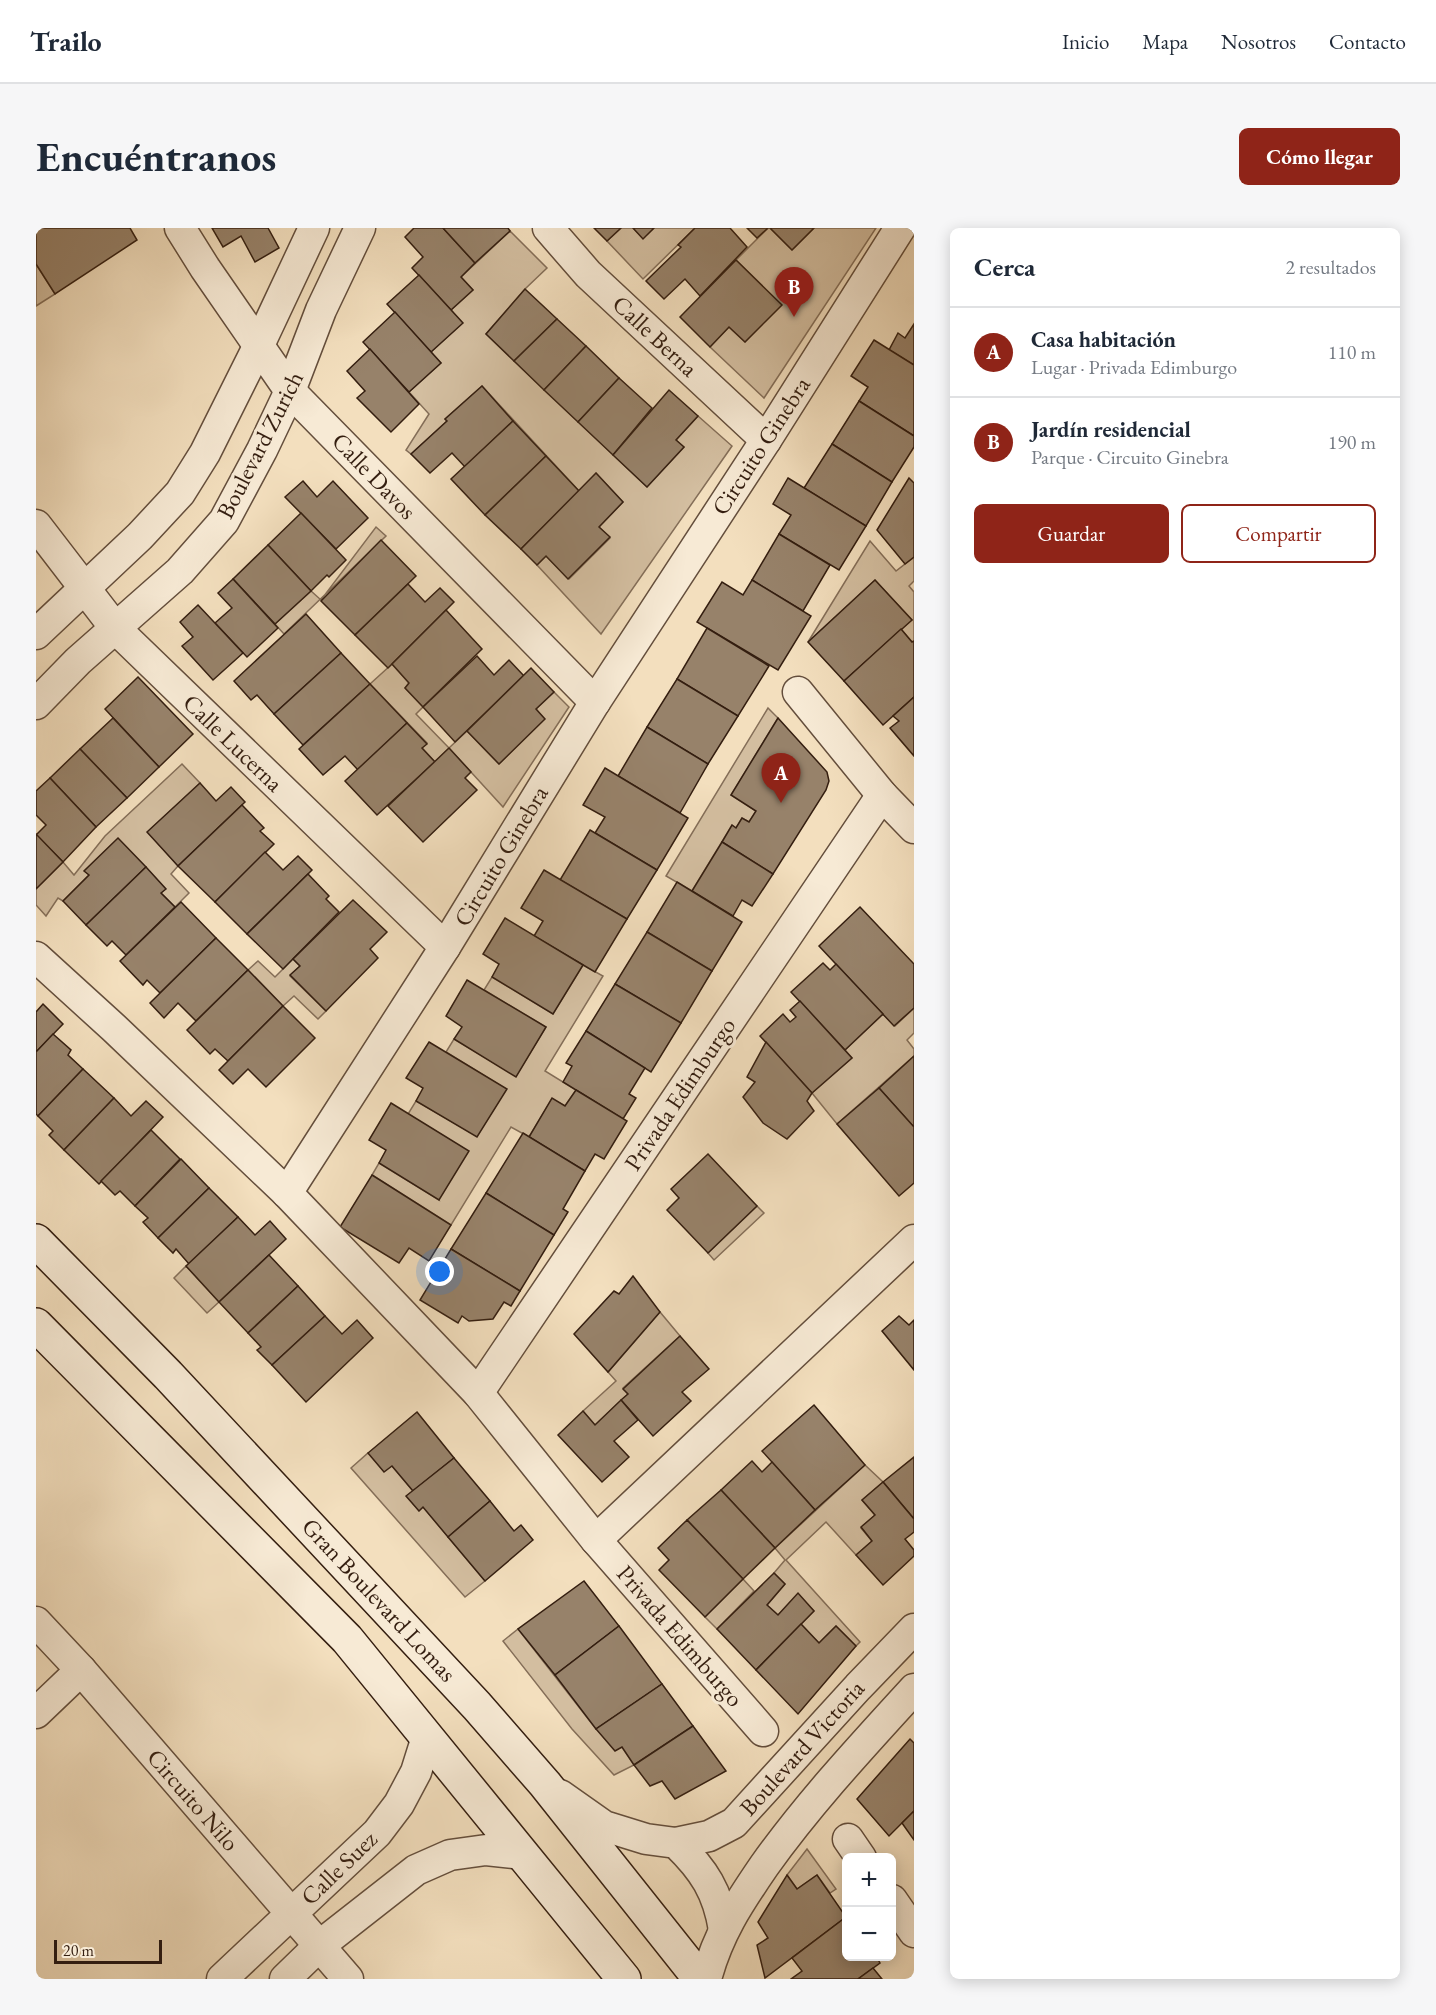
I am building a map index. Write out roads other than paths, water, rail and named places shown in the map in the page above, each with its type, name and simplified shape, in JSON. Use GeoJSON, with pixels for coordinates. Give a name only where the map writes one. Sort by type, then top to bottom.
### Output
{"type":"FeatureCollection","features":[{"type":"Feature","properties":{"kind":"main road","name":"Gran Boulevard Lomas"},"geometry":{"type":"LineString","coordinates":[[36,1241],[168,1375],[477,1706],[544,1784],[700,1979]]}},
{"type":"Feature","properties":{"kind":"main road","name":"Gran Boulevard Lomas"},"geometry":{"type":"LineString","coordinates":[[36,1325],[347,1639],[624,1979]]}},
{"type":"Feature","properties":{"kind":"street","name":"Calle Davos"},"geometry":{"type":"LineString","coordinates":[[180,228],[290,391],[595,702]]}},
{"type":"Feature","properties":{"kind":"street","name":"Boulevard Zurich"},"geometry":{"type":"LineString","coordinates":[[36,634],[140,536],[180,493],[205,453],[314,228]]}},
{"type":"Feature","properties":{"kind":"street","name":"Boulevard Zurich"},"geometry":{"type":"LineString","coordinates":[[36,704],[78,661],[180,571],[224,520],[262,450],[290,391],[321,310],[360,228]]}},
{"type":"Feature","properties":{"kind":"street","name":"Calle Berna"},"geometry":{"type":"LineString","coordinates":[[548,228],[588,274],[766,440]]}},
{"type":"Feature","properties":{"kind":"street","name":"Circuito Ginebra"},"geometry":{"type":"LineString","coordinates":[[287,1193],[446,947],[595,702],[766,440],[900,228]]}},
{"type":"Feature","properties":{"kind":"street","name":"Calle Lucerna"},"geometry":{"type":"LineString","coordinates":[[36,525],[116,629],[446,947]]}},
{"type":"Feature","properties":{"kind":"street"},"geometry":{"type":"LineString","coordinates":[[798,692],[882,795],[914,828]]}},
{"type":"Feature","properties":{"kind":"street","name":"Privada Edimburgo"},"geometry":{"type":"LineString","coordinates":[[478,1393],[882,795]]}},
{"type":"Feature","properties":{"kind":"street"},"geometry":{"type":"LineString","coordinates":[[36,957],[287,1193]]}},
{"type":"Feature","properties":{"kind":"street","name":"Privada Edimburgo"},"geometry":{"type":"LineString","coordinates":[[287,1193],[478,1393],[596,1540],[763,1731]]}},
{"type":"Feature","properties":{"kind":"street"},"geometry":{"type":"LineString","coordinates":[[596,1540],[914,1240]]}},
{"type":"Feature","properties":{"kind":"street","name":"Circuito Nilo"},"geometry":{"type":"LineString","coordinates":[[36,1622],[81,1670],[348,1979]]}},
{"type":"Feature","properties":{"kind":"street","name":"Boulevard Victoria"},"geometry":{"type":"LineString","coordinates":[[544,1784],[604,1826],[646,1839],[676,1843],[709,1836],[734,1823],[914,1629]]}},
{"type":"Feature","properties":{"kind":"street"},"geometry":{"type":"LineString","coordinates":[[36,1713],[81,1670]]}},
{"type":"Feature","properties":{"kind":"street","name":"Boulevard Victoria"},"geometry":{"type":"LineString","coordinates":[[706,1979],[729,1918],[743,1895],[803,1814],[914,1689]]}},
{"type":"Feature","properties":{"kind":"street","name":"Calle Suez"},"geometry":{"type":"LineString","coordinates":[[222,1979],[377,1833],[399,1804],[416,1772],[427,1737]]}},
{"type":"Feature","properties":{"kind":"street"},"geometry":{"type":"LineString","coordinates":[[770,1785],[803,1814]]}},
{"type":"Feature","properties":{"kind":"street"},"geometry":{"type":"LineString","coordinates":[[676,1843],[702,1872],[714,1892],[724,1930]]}},
{"type":"Feature","properties":{"kind":"street","name":"Calle Suez"},"geometry":{"type":"LineString","coordinates":[[285,1979],[319,1946],[416,1870],[450,1855],[486,1850],[522,1854]]}},
{"type":"Feature","properties":{"kind":"street"},"geometry":{"type":"LineString","coordinates":[[896,1907],[914,1932]]}},
{"type":"Feature","properties":{"kind":"place","name":"Jardín residencial"},"geometry":{"type":"Point","coordinates":[794,317]}},
{"type":"Feature","properties":{"kind":"place","name":"Casa habitación"},"geometry":{"type":"Point","coordinates":[781,803]}}]}
